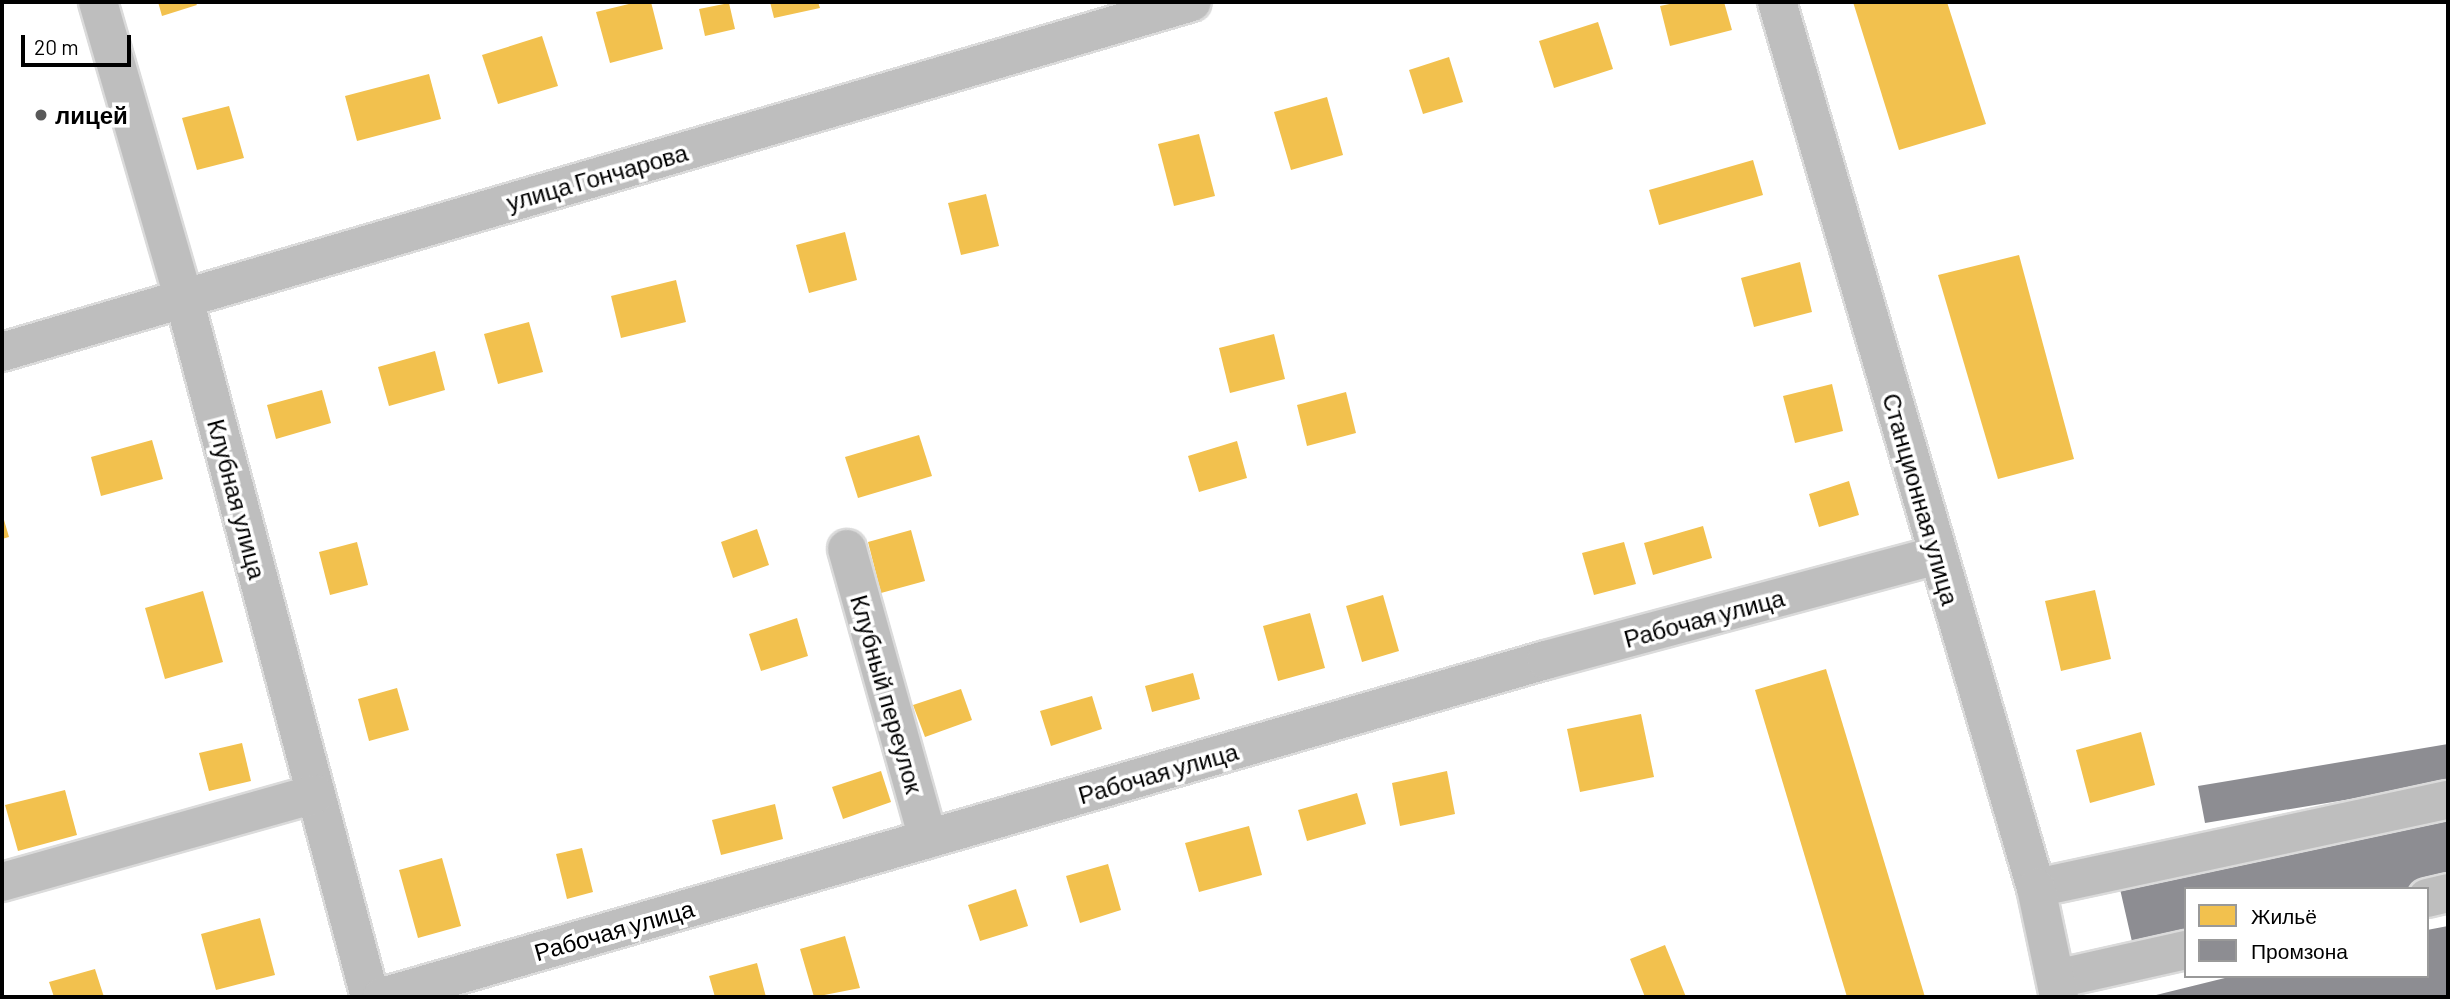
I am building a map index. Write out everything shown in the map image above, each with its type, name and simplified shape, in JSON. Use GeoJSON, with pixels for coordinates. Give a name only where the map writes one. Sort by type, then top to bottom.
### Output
{"type":"FeatureCollection","features":[{"type":"Feature","properties":{"kind":"street","name":"Клубная улица"},"geometry":{"type":"LineString","coordinates":[[98,2],[184,299],[370,997]]}},
{"type":"Feature","properties":{"kind":"street","name":"улица Гончарова"},"geometry":{"type":"LineString","coordinates":[[2,352],[1192,2]]}},
{"type":"Feature","properties":{"kind":"street","name":"Станционная улица"},"geometry":{"type":"LineString","coordinates":[[1777,2],[2036,888],[2075,986]]}},
{"type":"Feature","properties":{"kind":"street","name":"Клубный переулок"},"geometry":{"type":"LineString","coordinates":[[847,549],[928,839]]}},
{"type":"Feature","properties":{"kind":"street","name":"Рабочая улица"},"geometry":{"type":"LineString","coordinates":[[382,997],[1546,660],[1937,555]]}},
{"type":"Feature","properties":{"kind":"street"},"geometry":{"type":"LineString","coordinates":[[2,882],[315,794]]}},
{"type":"Feature","properties":{"kind":"street"},"geometry":{"type":"LineString","coordinates":[[2036,888],[2448,800]]}},
{"type":"Feature","properties":{"kind":"street"},"geometry":{"type":"LineString","coordinates":[[2429,898],[2448,894]]}},
{"type":"Feature","properties":{"kind":"street"},"geometry":{"type":"LineString","coordinates":[[2075,986],[2184,951]]}},
{"type":"Feature","properties":{"kind":"building: Жильё"},"geometry":{"type":"Polygon","coordinates":[[[158,2],[195,2],[197,5],[162,16],[158,2]]]}},
{"type":"Feature","properties":{"kind":"building: Жильё"},"geometry":{"type":"Polygon","coordinates":[[[637,2],[651,2],[663,49],[610,63],[596,12],[637,2]]]}},
{"type":"Feature","properties":{"kind":"building: Жильё"},"geometry":{"type":"Polygon","coordinates":[[[770,2],[818,2],[820,8],[774,18],[770,2]]]}},
{"type":"Feature","properties":{"kind":"building: Жильё"},"geometry":{"type":"Polygon","coordinates":[[[1679,2],[1724,2],[1732,30],[1670,46],[1660,6],[1679,2]]]}},
{"type":"Feature","properties":{"kind":"building: Жильё"},"geometry":{"type":"Polygon","coordinates":[[[1853,2],[1947,2],[1986,124],[1899,150],[1853,2]]]}},
{"type":"Feature","properties":{"kind":"building: Жильё"},"geometry":{"type":"Polygon","coordinates":[[[729,3],[735,29],[705,36],[699,9],[729,3]]]}},
{"type":"Feature","properties":{"kind":"building: Жильё"},"geometry":{"type":"Polygon","coordinates":[[[1598,22],[1613,69],[1554,88],[1539,41],[1598,22]]]}},
{"type":"Feature","properties":{"kind":"building: Жильё"},"geometry":{"type":"Polygon","coordinates":[[[542,36],[558,86],[498,104],[482,55],[542,36]]]}},
{"type":"Feature","properties":{"kind":"building: Жильё"},"geometry":{"type":"Polygon","coordinates":[[[1449,57],[1463,102],[1423,114],[1409,70],[1449,57]]]}},
{"type":"Feature","properties":{"kind":"building: Жильё"},"geometry":{"type":"Polygon","coordinates":[[[429,74],[441,119],[357,141],[345,96],[429,74]]]}},
{"type":"Feature","properties":{"kind":"building: Жильё"},"geometry":{"type":"Polygon","coordinates":[[[1327,97],[1343,155],[1291,170],[1274,112],[1327,97]]]}},
{"type":"Feature","properties":{"kind":"building: Жильё"},"geometry":{"type":"Polygon","coordinates":[[[229,106],[244,158],[197,170],[182,118],[229,106]]]}},
{"type":"Feature","properties":{"kind":"building: Жильё"},"geometry":{"type":"Polygon","coordinates":[[[1199,134],[1215,196],[1174,206],[1158,144],[1199,134]]]}},
{"type":"Feature","properties":{"kind":"building: Жильё"},"geometry":{"type":"Polygon","coordinates":[[[1753,160],[1763,195],[1659,225],[1649,190],[1753,160]]]}},
{"type":"Feature","properties":{"kind":"building: Жильё"},"geometry":{"type":"Polygon","coordinates":[[[986,194],[999,246],[961,255],[948,203],[986,194]]]}},
{"type":"Feature","properties":{"kind":"building: Жильё"},"geometry":{"type":"Polygon","coordinates":[[[845,232],[857,280],[809,293],[796,245],[845,232]]]}},
{"type":"Feature","properties":{"kind":"building: Жильё"},"geometry":{"type":"Polygon","coordinates":[[[2019,255],[2074,459],[1998,479],[1938,275],[2019,255]]]}},
{"type":"Feature","properties":{"kind":"building: Жильё"},"geometry":{"type":"Polygon","coordinates":[[[1800,262],[1812,312],[1754,327],[1741,278],[1800,262]]]}},
{"type":"Feature","properties":{"kind":"building: Жильё"},"geometry":{"type":"Polygon","coordinates":[[[676,280],[686,322],[621,338],[611,296],[676,280]]]}},
{"type":"Feature","properties":{"kind":"building: Жильё"},"geometry":{"type":"Polygon","coordinates":[[[529,322],[543,372],[498,384],[484,334],[529,322]]]}},
{"type":"Feature","properties":{"kind":"building: Жильё"},"geometry":{"type":"Polygon","coordinates":[[[1274,334],[1285,379],[1230,393],[1219,348],[1274,334]]]}},
{"type":"Feature","properties":{"kind":"building: Жильё"},"geometry":{"type":"Polygon","coordinates":[[[435,351],[445,390],[389,406],[378,367],[435,351]]]}},
{"type":"Feature","properties":{"kind":"building: Жильё"},"geometry":{"type":"Polygon","coordinates":[[[1832,384],[1843,431],[1795,443],[1783,396],[1832,384]]]}},
{"type":"Feature","properties":{"kind":"building: Жильё"},"geometry":{"type":"Polygon","coordinates":[[[322,390],[331,423],[276,439],[267,405],[322,390]]]}},
{"type":"Feature","properties":{"kind":"building: Жильё"},"geometry":{"type":"Polygon","coordinates":[[[1346,392],[1356,433],[1307,446],[1297,405],[1346,392]]]}},
{"type":"Feature","properties":{"kind":"building: Жильё"},"geometry":{"type":"Polygon","coordinates":[[[919,435],[932,476],[858,498],[845,457],[919,435]]]}},
{"type":"Feature","properties":{"kind":"building: Жильё"},"geometry":{"type":"Polygon","coordinates":[[[152,440],[163,479],[101,496],[91,457],[152,440]]]}},
{"type":"Feature","properties":{"kind":"building: Жильё"},"geometry":{"type":"Polygon","coordinates":[[[1237,441],[1247,478],[1199,492],[1188,456],[1237,441]]]}},
{"type":"Feature","properties":{"kind":"building: Жильё"},"geometry":{"type":"Polygon","coordinates":[[[1849,481],[1859,515],[1819,527],[1809,494],[1849,481]]]}},
{"type":"Feature","properties":{"kind":"building: Жильё"},"geometry":{"type":"Polygon","coordinates":[[[2,513],[9,537],[2,539],[2,513]]]}},
{"type":"Feature","properties":{"kind":"building: Жильё"},"geometry":{"type":"Polygon","coordinates":[[[1703,526],[1712,558],[1653,575],[1644,543],[1703,526]]]}},
{"type":"Feature","properties":{"kind":"building: Жильё"},"geometry":{"type":"Polygon","coordinates":[[[757,529],[769,565],[733,578],[721,542],[757,529]]]}},
{"type":"Feature","properties":{"kind":"building: Жильё"},"geometry":{"type":"Polygon","coordinates":[[[911,530],[925,581],[881,593],[868,542],[911,530]]]}},
{"type":"Feature","properties":{"kind":"building: Жильё"},"geometry":{"type":"Polygon","coordinates":[[[357,542],[368,585],[330,595],[319,552],[357,542]]]}},
{"type":"Feature","properties":{"kind":"building: Жильё"},"geometry":{"type":"Polygon","coordinates":[[[1624,542],[1636,584],[1594,595],[1582,553],[1624,542]]]}},
{"type":"Feature","properties":{"kind":"building: Жильё"},"geometry":{"type":"Polygon","coordinates":[[[2095,590],[2111,659],[2061,671],[2045,601],[2095,590]]]}},
{"type":"Feature","properties":{"kind":"building: Жильё"},"geometry":{"type":"Polygon","coordinates":[[[203,591],[223,662],[165,679],[145,608],[203,591]]]}},
{"type":"Feature","properties":{"kind":"building: Жильё"},"geometry":{"type":"Polygon","coordinates":[[[1383,595],[1399,651],[1362,662],[1346,606],[1383,595]]]}},
{"type":"Feature","properties":{"kind":"building: Жильё"},"geometry":{"type":"Polygon","coordinates":[[[1310,613],[1325,668],[1278,681],[1263,626],[1310,613]]]}},
{"type":"Feature","properties":{"kind":"building: Жильё"},"geometry":{"type":"Polygon","coordinates":[[[797,618],[808,656],[761,671],[749,634],[797,618]]]}},
{"type":"Feature","properties":{"kind":"building: Жильё"},"geometry":{"type":"Polygon","coordinates":[[[1826,669],[1925,997],[1847,997],[1755,690],[1826,669]]]}},
{"type":"Feature","properties":{"kind":"building: Жильё"},"geometry":{"type":"Polygon","coordinates":[[[1193,673],[1200,699],[1152,712],[1145,686],[1193,673]]]}},
{"type":"Feature","properties":{"kind":"building: Жильё"},"geometry":{"type":"Polygon","coordinates":[[[397,688],[409,730],[369,741],[358,699],[397,688]]]}},
{"type":"Feature","properties":{"kind":"building: Жильё"},"geometry":{"type":"Polygon","coordinates":[[[961,689],[972,720],[925,737],[913,705],[961,689]]]}},
{"type":"Feature","properties":{"kind":"building: Жильё"},"geometry":{"type":"Polygon","coordinates":[[[1092,696],[1102,729],[1051,746],[1040,711],[1092,696]]]}},
{"type":"Feature","properties":{"kind":"building: Жильё"},"geometry":{"type":"Polygon","coordinates":[[[1641,714],[1654,777],[1580,792],[1567,729],[1641,714]]]}},
{"type":"Feature","properties":{"kind":"building: Жильё"},"geometry":{"type":"Polygon","coordinates":[[[2141,732],[2155,785],[2090,803],[2076,750],[2141,732]]]}},
{"type":"Feature","properties":{"kind":"building: Жильё"},"geometry":{"type":"Polygon","coordinates":[[[242,743],[251,781],[209,791],[199,753],[242,743]]]}},
{"type":"Feature","properties":{"kind":"building: Жильё"},"geometry":{"type":"Polygon","coordinates":[[[881,771],[891,802],[843,819],[832,787],[881,771]]]}},
{"type":"Feature","properties":{"kind":"building: Жильё"},"geometry":{"type":"Polygon","coordinates":[[[1447,771],[1455,814],[1400,826],[1392,783],[1447,771]]]}},
{"type":"Feature","properties":{"kind":"building: Жильё"},"geometry":{"type":"Polygon","coordinates":[[[65,790],[77,835],[18,851],[5,805],[65,790]]]}},
{"type":"Feature","properties":{"kind":"building: Жильё"},"geometry":{"type":"Polygon","coordinates":[[[1357,793],[1366,824],[1307,841],[1298,810],[1357,793]]]}},
{"type":"Feature","properties":{"kind":"building: Жильё"},"geometry":{"type":"Polygon","coordinates":[[[775,804],[783,839],[721,855],[712,820],[775,804]]]}},
{"type":"Feature","properties":{"kind":"building: Жильё"},"geometry":{"type":"Polygon","coordinates":[[[1249,826],[1262,875],[1199,892],[1185,843],[1249,826]]]}},
{"type":"Feature","properties":{"kind":"building: Жильё"},"geometry":{"type":"Polygon","coordinates":[[[582,848],[593,892],[567,899],[556,854],[582,848]]]}},
{"type":"Feature","properties":{"kind":"building: Жильё"},"geometry":{"type":"Polygon","coordinates":[[[442,858],[461,926],[418,938],[399,870],[442,858]]]}},
{"type":"Feature","properties":{"kind":"building: Жильё"},"geometry":{"type":"Polygon","coordinates":[[[1108,864],[1121,910],[1080,923],[1066,876],[1108,864]]]}},
{"type":"Feature","properties":{"kind":"building: Жильё"},"geometry":{"type":"Polygon","coordinates":[[[1016,889],[1028,926],[980,941],[968,905],[1016,889]]]}},
{"type":"Feature","properties":{"kind":"building: Жильё"},"geometry":{"type":"Polygon","coordinates":[[[260,918],[275,975],[216,990],[201,934],[260,918]]]}},
{"type":"Feature","properties":{"kind":"building: Жильё"},"geometry":{"type":"Polygon","coordinates":[[[845,936],[860,988],[814,997],[800,949],[845,936]]]}},
{"type":"Feature","properties":{"kind":"building: Жильё"},"geometry":{"type":"Polygon","coordinates":[[[1665,945],[1686,997],[1645,997],[1630,959],[1665,945]]]}},
{"type":"Feature","properties":{"kind":"building: Жильё"},"geometry":{"type":"Polygon","coordinates":[[[757,963],[766,997],[715,997],[709,976],[757,963]]]}},
{"type":"Feature","properties":{"kind":"building: Жильё"},"geometry":{"type":"Polygon","coordinates":[[[95,969],[104,997],[54,997],[49,982],[95,969]]]}},
{"type":"Feature","properties":{"kind":"building: Промзона"},"geometry":{"type":"Polygon","coordinates":[[[2448,744],[2448,783],[2205,823],[2198,786],[2448,744]]]}},
{"type":"Feature","properties":{"kind":"building: Промзона"},"geometry":{"type":"Polygon","coordinates":[[[2448,813],[2448,884],[2429,888],[2184,887],[2184,944],[2135,955],[2120,889],[2448,813]]]}},
{"type":"Feature","properties":{"kind":"building: Промзона"},"geometry":{"type":"Polygon","coordinates":[[[2448,926],[2448,997],[2148,997],[2225,978],[2429,978],[2429,930],[2448,926]]]}},
{"type":"Feature","properties":{"kind":"place","name":"лицей"},"geometry":{"type":"Point","coordinates":[41,115]}}]}
